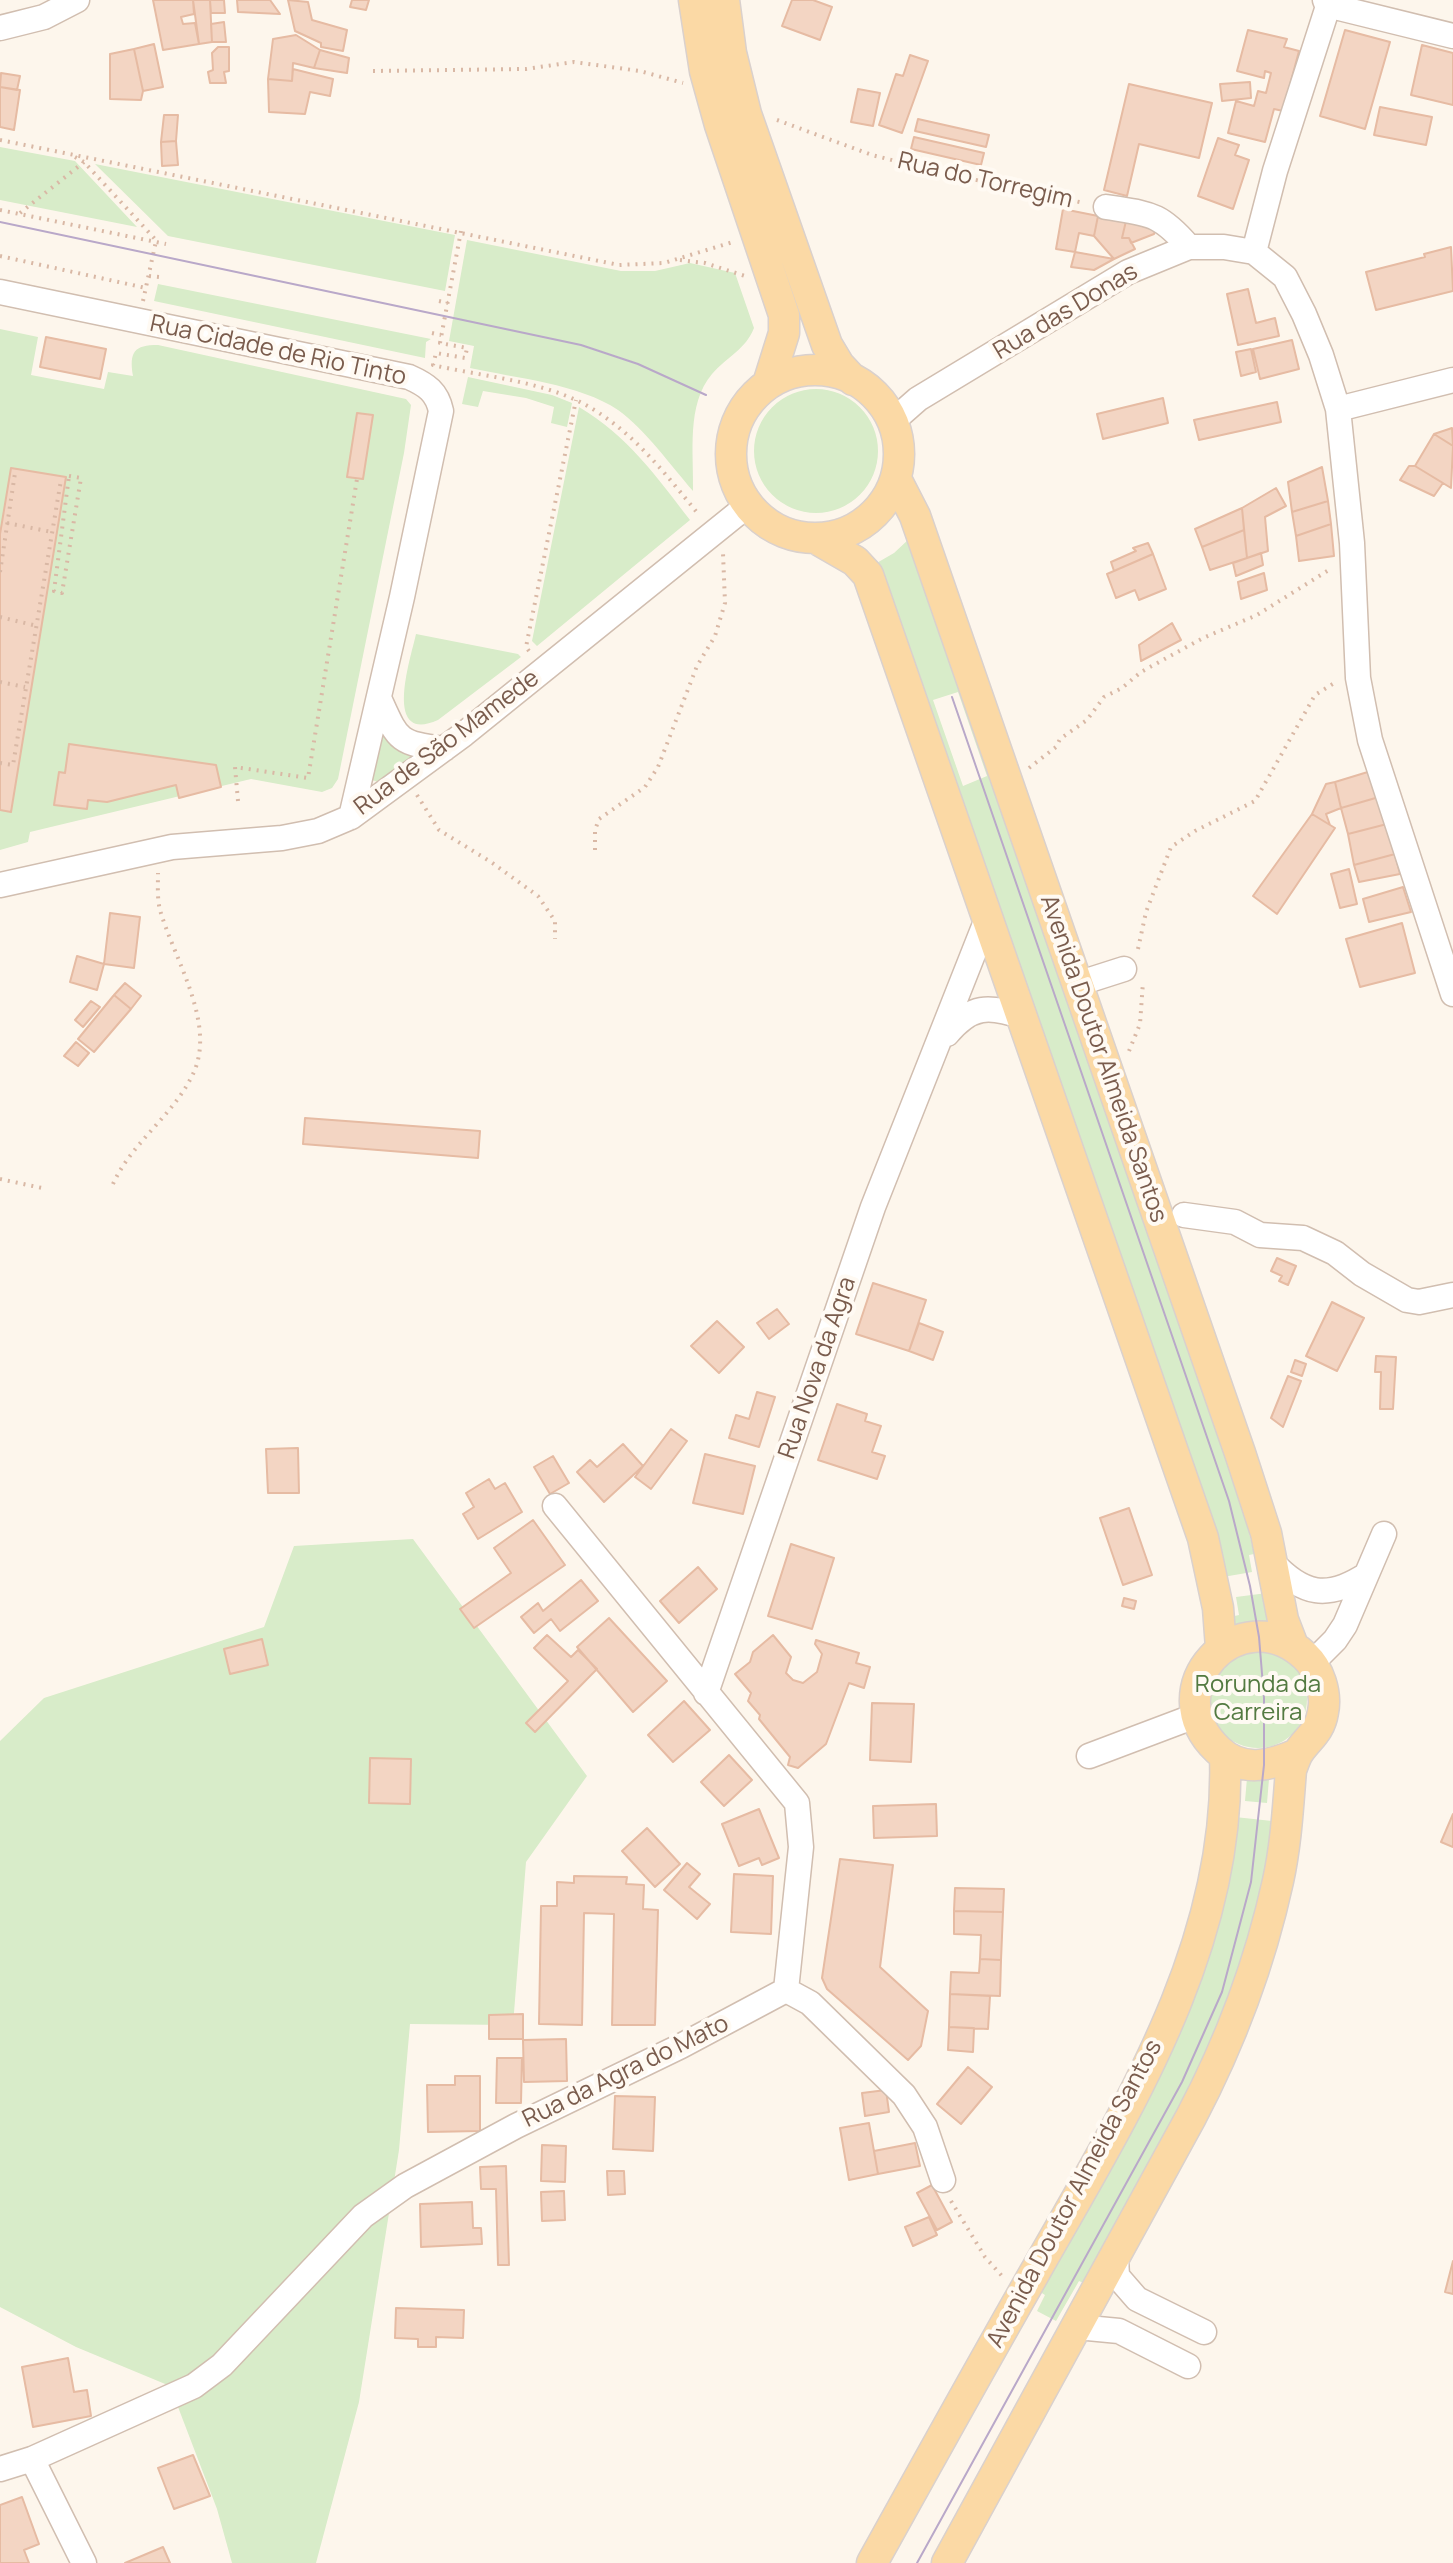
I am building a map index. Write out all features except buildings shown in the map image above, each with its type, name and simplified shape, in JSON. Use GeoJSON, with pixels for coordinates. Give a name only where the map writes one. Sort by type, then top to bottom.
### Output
{"type":"FeatureCollection","features":[{"type":"Feature","properties":{"kind":"main road"},"geometry":{"type":"LineString","coordinates":[[694,0],[709,84],[739,185],[784,315],[784,333],[768,384]]}},
{"type":"Feature","properties":{"kind":"main road"},"geometry":{"type":"LineString","coordinates":[[724,0],[731,53],[746,114],[827,345],[853,380]]}},
{"type":"Feature","properties":{"kind":"main road"},"geometry":{"type":"LineString","coordinates":[[817,369],[843,374],[853,380],[877,396],[893,421],[899,440],[900,460],[896,479],[884,503],[865,522],[842,534],[815,538],[790,534],[767,523],[748,505],[735,481],[731,454],[735,427],[748,403],[768,384],[792,373],[817,369]]}},
{"type":"Feature","properties":{"kind":"main road","name":"Avenida Doutor Almeida Santos"},"geometry":{"type":"LineString","coordinates":[[896,479],[915,516],[1240,1453],[1266,1533],[1283,1620],[1303,1654]]}},
{"type":"Feature","properties":{"kind":"main road"},"geometry":{"type":"LineString","coordinates":[[815,538],[855,561],[868,575],[1203,1538],[1218,1608],[1221,1648]]}},
{"type":"Feature","properties":{"kind":"main road"},"geometry":{"type":"LineString","coordinates":[[947,2563],[1218,2066],[1243,2004],[1278,1880],[1291,1770],[1297,1754],[1315,1735],[1324,1711],[1323,1686],[1303,1654],[1270,1637],[1244,1638],[1221,1648],[1203,1667],[1195,1691],[1195,1716],[1206,1739],[1225,1756],[1253,1765],[1274,1764],[1297,1754]]}},
{"type":"Feature","properties":{"kind":"main road","name":"Avenida Doutor Almeida Santos"},"geometry":{"type":"LineString","coordinates":[[872,2563],[1111,2137],[1152,2057],[1186,1980],[1216,1869],[1226,1789],[1225,1756]]}},
{"type":"Feature","properties":{"kind":"street"},"geometry":{"type":"LineString","coordinates":[[0,28],[44,17],[77,0]]}},
{"type":"Feature","properties":{"kind":"street"},"geometry":{"type":"LineString","coordinates":[[1453,36],[1327,2],[1254,252],[1285,277],[1304,314],[1338,409],[1353,560],[1358,678],[1370,740],[1453,994]]}},
{"type":"Feature","properties":{"kind":"street","name":"Rua do Torregim"},"geometry":{"type":"LineString","coordinates":[[1106,207],[1155,215],[1170,225],[1189,247]]}},
{"type":"Feature","properties":{"kind":"street","name":"Rua das Donas"},"geometry":{"type":"LineString","coordinates":[[893,421],[918,399],[1128,272],[1189,247],[1224,247],[1254,252]]}},
{"type":"Feature","properties":{"kind":"street","name":"Rua Cidade de Rio Tinto"},"geometry":{"type":"LineString","coordinates":[[0,292],[409,377],[427,385],[438,398],[441,411],[351,817]]}},
{"type":"Feature","properties":{"kind":"street"},"geometry":{"type":"LineString","coordinates":[[1338,409],[1453,380]]}},
{"type":"Feature","properties":{"kind":"street","name":"Rua de São Mamede"},"geometry":{"type":"LineString","coordinates":[[0,885],[172,847],[282,838],[318,831],[351,817],[444,749],[748,505]]}},
{"type":"Feature","properties":{"kind":"street"},"geometry":{"type":"LineString","coordinates":[[379,698],[395,733],[414,745],[444,749]]}},
{"type":"Feature","properties":{"kind":"street","name":"Rua Nova da Agra"},"geometry":{"type":"LineString","coordinates":[[706,1693],[873,1207],[987,919]]}},
{"type":"Feature","properties":{"kind":"street"},"geometry":{"type":"LineString","coordinates":[[1077,984],[1135,967]]}},
{"type":"Feature","properties":{"kind":"street","name":"Rua Nova da Agra"},"geometry":{"type":"LineString","coordinates":[[938,1046],[962,1016],[987,1008],[1023,1017]]}},
{"type":"Feature","properties":{"kind":"street"},"geometry":{"type":"LineString","coordinates":[[1184,1215],[1235,1222],[1260,1235],[1303,1238],[1335,1253],[1362,1274],[1407,1300],[1419,1302],[1453,1295]]}},
{"type":"Feature","properties":{"kind":"street"},"geometry":{"type":"LineString","coordinates":[[555,1506],[797,1803],[801,1847],[786,1990],[810,2003],[904,2095],[925,2127],[943,2180]]}},
{"type":"Feature","properties":{"kind":"street"},"geometry":{"type":"LineString","coordinates":[[1303,1654],[1340,1632],[1384,1534]]}},
{"type":"Feature","properties":{"kind":"street"},"geometry":{"type":"LineString","coordinates":[[1272,1562],[1288,1579],[1318,1591],[1347,1587],[1366,1575]]}},
{"type":"Feature","properties":{"kind":"street"},"geometry":{"type":"LineString","coordinates":[[1089,1756],[1195,1716]]}},
{"type":"Feature","properties":{"kind":"street","name":"Rua da Agra do Mato"},"geometry":{"type":"LineString","coordinates":[[0,2469],[32,2459],[167,2400],[213,2372],[363,2216],[405,2186],[516,2126],[681,2046],[786,1990]]}},
{"type":"Feature","properties":{"kind":"street"},"geometry":{"type":"LineString","coordinates":[[1116,2258],[1117,2276],[1137,2299],[1204,2332]]}},
{"type":"Feature","properties":{"kind":"street"},"geometry":{"type":"LineString","coordinates":[[1077,2327],[1119,2331],[1188,2366]]}},
{"type":"Feature","properties":{"kind":"street"},"geometry":{"type":"LineString","coordinates":[[32,2459],[84,2563]]}},
{"type":"Feature","properties":{"kind":"path"},"geometry":{"type":"LineString","coordinates":[[373,71],[526,69],[574,62],[640,71],[684,83],[709,84]]}},
{"type":"Feature","properties":{"kind":"path","name":"Rua do Torregim"},"geometry":{"type":"LineString","coordinates":[[773,119],[872,155],[1106,207]]}},
{"type":"Feature","properties":{"kind":"path"},"geometry":{"type":"LineString","coordinates":[[0,140],[619,265],[678,260],[705,263],[745,276]]}},
{"type":"Feature","properties":{"kind":"path"},"geometry":{"type":"LineString","coordinates":[[69,154],[84,162],[156,241]]}},
{"type":"Feature","properties":{"kind":"path"},"geometry":{"type":"LineString","coordinates":[[19,214],[84,162]]}},
{"type":"Feature","properties":{"kind":"path"},"geometry":{"type":"LineString","coordinates":[[0,210],[166,244]]}},
{"type":"Feature","properties":{"kind":"path"},"geometry":{"type":"LineString","coordinates":[[461,231],[440,343],[467,348],[465,358],[436,353],[433,365],[537,388],[576,400],[599,412],[648,453],[703,520]]}},
{"type":"Feature","properties":{"kind":"path"},"geometry":{"type":"LineString","coordinates":[[0,256],[146,288],[156,241]]}},
{"type":"Feature","properties":{"kind":"path"},"geometry":{"type":"LineString","coordinates":[[678,260],[733,242]]}},
{"type":"Feature","properties":{"kind":"path"},"geometry":{"type":"LineString","coordinates":[[149,276],[159,277]]}},
{"type":"Feature","properties":{"kind":"path"},"geometry":{"type":"LineString","coordinates":[[439,301],[448,303]]}},
{"type":"Feature","properties":{"kind":"path"},"geometry":{"type":"LineString","coordinates":[[432,333],[441,335]]}},
{"type":"Feature","properties":{"kind":"path"},"geometry":{"type":"LineString","coordinates":[[526,647],[576,400]]}},
{"type":"Feature","properties":{"kind":"path"},"geometry":{"type":"LineString","coordinates":[[0,572],[15,473]]}},
{"type":"Feature","properties":{"kind":"path"},"geometry":{"type":"LineString","coordinates":[[69,476],[81,478],[62,593],[54,591],[69,476]]}},
{"type":"Feature","properties":{"kind":"path"},"geometry":{"type":"LineString","coordinates":[[238,801],[235,767],[308,778],[357,479]]}},
{"type":"Feature","properties":{"kind":"path"},"geometry":{"type":"LineString","coordinates":[[0,763],[13,765],[61,480]]}},
{"type":"Feature","properties":{"kind":"path"},"geometry":{"type":"LineString","coordinates":[[7,523],[52,532]]}},
{"type":"Feature","properties":{"kind":"path"},"geometry":{"type":"LineString","coordinates":[[595,850],[595,830],[599,819],[645,787],[658,767],[697,666],[715,636],[725,603],[723,547]]}},
{"type":"Feature","properties":{"kind":"path"},"geometry":{"type":"LineString","coordinates":[[1023,772],[1087,720],[1104,697],[1122,688],[1141,672],[1203,638],[1257,615],[1328,569],[1353,560]]}},
{"type":"Feature","properties":{"kind":"path"},"geometry":{"type":"LineString","coordinates":[[0,617],[37,626]]}},
{"type":"Feature","properties":{"kind":"path"},"geometry":{"type":"LineString","coordinates":[[1128,1052],[1140,1024],[1135,967],[1138,948],[1146,912],[1171,847],[1195,831],[1255,801],[1315,695],[1333,682],[1358,678]]}},
{"type":"Feature","properties":{"kind":"path"},"geometry":{"type":"LineString","coordinates":[[0,682],[26,687]]}},
{"type":"Feature","properties":{"kind":"path"},"geometry":{"type":"LineString","coordinates":[[415,793],[439,830],[538,896],[555,921],[555,939]]}},
{"type":"Feature","properties":{"kind":"path"},"geometry":{"type":"LineString","coordinates":[[113,1184],[131,1154],[192,1077],[201,1055],[198,1017],[159,906],[158,870]]}},
{"type":"Feature","properties":{"kind":"path"},"geometry":{"type":"LineString","coordinates":[[0,1179],[42,1188]]}},
{"type":"Feature","properties":{"kind":"path"},"geometry":{"type":"LineString","coordinates":[[943,2180],[954,2209],[985,2257],[1005,2280]]}},
{"type":"Feature","properties":{"kind":"green space"},"geometry":{"type":"Polygon","coordinates":[[[0,147],[75,161],[137,227],[0,200],[0,147]]]}},
{"type":"Feature","properties":{"kind":"green space"},"geometry":{"type":"Polygon","coordinates":[[[95,164],[455,235],[445,291],[168,236],[95,164]]]}},
{"type":"Feature","properties":{"kind":"green space"},"geometry":{"type":"Polygon","coordinates":[[[467,240],[621,271],[655,271],[690,263],[735,273],[754,328],[741,347],[712,374],[698,400],[693,430],[693,491],[638,427],[603,401],[566,388],[470,368],[474,346],[449,341],[467,240]]]}},
{"type":"Feature","properties":{"kind":"green space"},"geometry":{"type":"Polygon","coordinates":[[[158,284],[431,339],[426,342],[425,358],[154,301],[158,284]]]}},
{"type":"Feature","properties":{"kind":"green space"},"geometry":{"type":"Polygon","coordinates":[[[0,329],[38,337],[31,375],[104,389],[108,372],[133,376],[132,361],[138,348],[158,345],[406,399],[411,405],[338,779],[332,788],[322,792],[251,779],[30,832],[28,842],[0,850],[0,329]]]}},
{"type":"Feature","properties":{"kind":"green space"},"geometry":{"type":"Polygon","coordinates":[[[468,377],[552,395],[572,403],[567,427],[551,423],[554,407],[526,398],[483,391],[478,407],[462,404],[468,377]]]}},
{"type":"Feature","properties":{"kind":"green space"},"geometry":{"type":"Polygon","coordinates":[[[816,389],[840,394],[860,407],[873,427],[878,451],[873,475],[860,495],[840,508],[816,513],[792,508],[772,495],[759,475],[754,451],[759,427],[772,407],[792,394],[816,389]]]}},
{"type":"Feature","properties":{"kind":"green space"},"geometry":{"type":"Polygon","coordinates":[[[579,407],[627,444],[690,520],[537,646],[532,641],[579,407]]]}},
{"type":"Feature","properties":{"kind":"green space"},"geometry":{"type":"Polygon","coordinates":[[[909,539],[1243,1506],[1254,1554],[1249,1555],[1252,1572],[1223,1577],[1211,1525],[1158,1361],[955,788],[894,603],[875,564],[909,539]],[[958,692],[933,700],[963,786],[987,776],[958,692]]]}},
{"type":"Feature","properties":{"kind":"green space"},"geometry":{"type":"Polygon","coordinates":[[[416,634],[521,657],[438,720],[421,724],[410,720],[405,710],[404,695],[416,634]]]}},
{"type":"Feature","properties":{"kind":"green space"},"geometry":{"type":"Polygon","coordinates":[[[384,733],[413,755],[378,782],[372,780],[384,733]]]}},
{"type":"Feature","properties":{"kind":"green space"},"geometry":{"type":"Polygon","coordinates":[[[413,1539],[587,1776],[526,1862],[513,2025],[410,2024],[399,2150],[359,2402],[316,2563],[232,2563],[217,2509],[170,2386],[76,2347],[0,2307],[0,1741],[44,1698],[264,1627],[294,1546],[413,1539]]]}},
{"type":"Feature","properties":{"kind":"green space"},"geometry":{"type":"Polygon","coordinates":[[[1267,1593],[1271,1622],[1250,1621],[1231,1627],[1230,1617],[1239,1615],[1236,1597],[1267,1593]]]}},
{"type":"Feature","properties":{"kind":"green space","name":"Rorunda da Carreira"},"geometry":{"type":"Polygon","coordinates":[[[1248,1650],[1268,1650],[1293,1664],[1304,1680],[1307,1699],[1304,1718],[1293,1734],[1268,1748],[1248,1748],[1231,1740],[1217,1726],[1209,1709],[1209,1689],[1217,1672],[1231,1658],[1248,1650]]]}},
{"type":"Feature","properties":{"kind":"green space"},"geometry":{"type":"Polygon","coordinates":[[[1247,1778],[1269,1779],[1267,1803],[1245,1801],[1247,1778]]]}},
{"type":"Feature","properties":{"kind":"green space"},"geometry":{"type":"Polygon","coordinates":[[[1235,1817],[1272,1821],[1258,1912],[1230,2007],[1174,2128],[1088,2285],[1079,2281],[1056,2321],[1037,2311],[1045,2295],[1037,2290],[1121,2140],[1235,1817]]]}},
{"type":"Feature","properties":{"kind":"tram line"},"geometry":{"type":"LineString","coordinates":[[0,222],[581,345],[638,364],[706,395]]}},
{"type":"Feature","properties":{"kind":"tram line"},"geometry":{"type":"LineString","coordinates":[[917,2563],[1182,2082],[1222,1992],[1251,1882],[1264,1765],[1264,1698],[1259,1637],[1229,1501],[952,697]]}}]}
